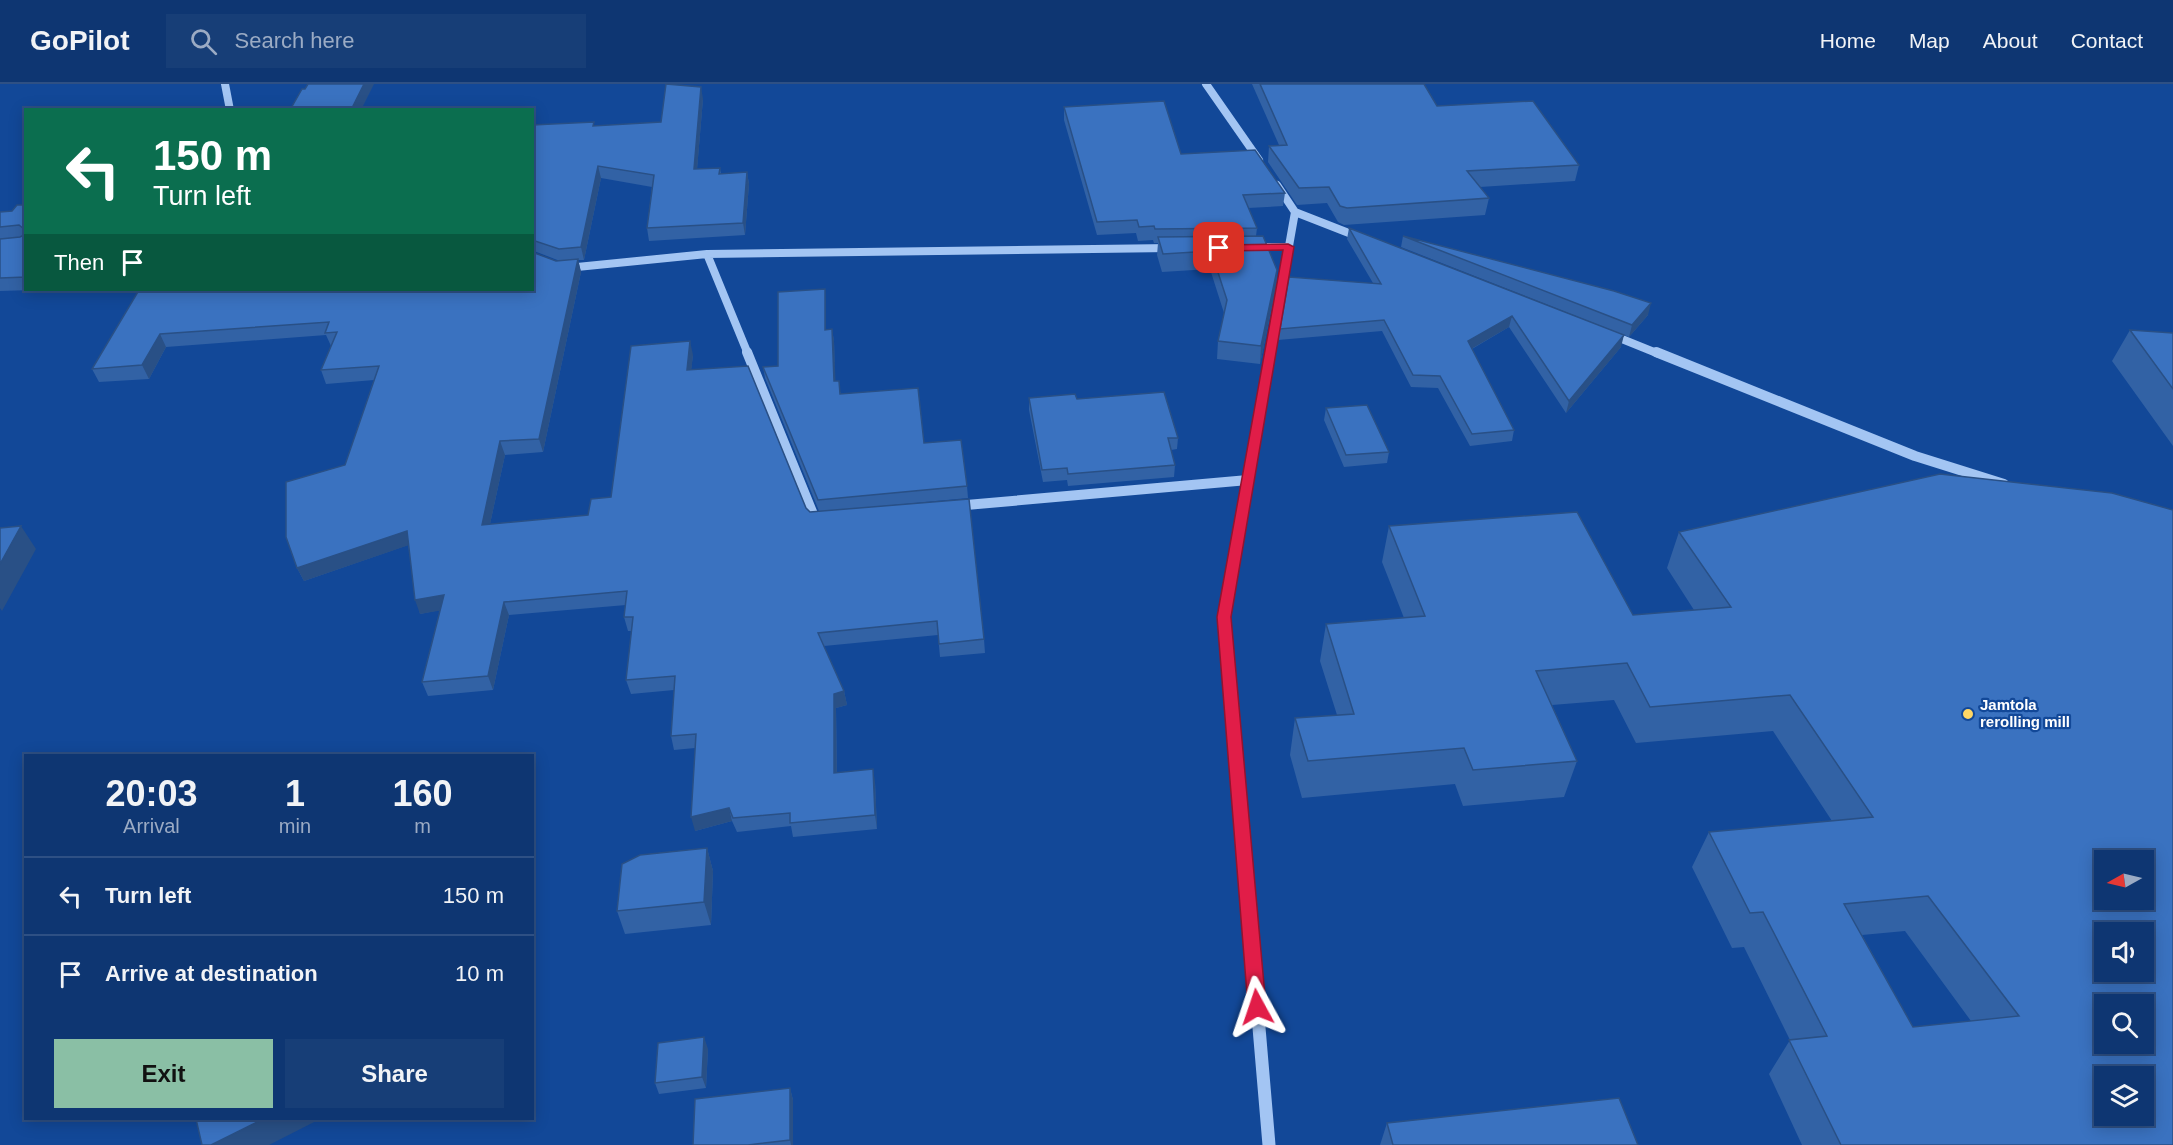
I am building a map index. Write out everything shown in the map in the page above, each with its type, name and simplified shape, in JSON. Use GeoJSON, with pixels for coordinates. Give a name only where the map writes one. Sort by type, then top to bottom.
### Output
{"type":"FeatureCollection","features":[{"type":"Feature","properties":{"kind":"street"},"geometry":{"type":"LineString","coordinates":[[225,84],[230,108]]}},
{"type":"Feature","properties":{"kind":"street"},"geometry":{"type":"LineString","coordinates":[[1206,84],[1295,212],[1373,242]]}},
{"type":"Feature","properties":{"kind":"street"},"geometry":{"type":"LineString","coordinates":[[1269,1145],[1224,617],[1295,212]]}},
{"type":"Feature","properties":{"kind":"street"},"geometry":{"type":"LineString","coordinates":[[1241,247],[1288,247]]}},
{"type":"Feature","properties":{"kind":"street"},"geometry":{"type":"LineString","coordinates":[[552,265],[562,268],[706,255],[1182,248]]}},
{"type":"Feature","properties":{"kind":"street"},"geometry":{"type":"LineString","coordinates":[[706,255],[815,519],[827,518]]}},
{"type":"Feature","properties":{"kind":"street"},"geometry":{"type":"LineString","coordinates":[[1608,333],[1916,456],[2016,488]]}},
{"type":"Feature","properties":{"kind":"street"},"geometry":{"type":"LineString","coordinates":[[944,507],[1248,480]]}},
{"type":"Feature","properties":{"kind":"building"},"geometry":{"type":"Polygon","coordinates":[[[308,84],[364,84],[352,108],[291,108],[302,89],[305,89],[308,84]]]}},
{"type":"Feature","properties":{"kind":"building"},"geometry":{"type":"Polygon","coordinates":[[[666,84],[701,87],[694,169],[720,168],[719,174],[747,172],[743,223],[647,228],[654,175],[598,166],[581,247],[559,249],[534,241],[534,125],[594,122],[593,126],[661,122],[666,84]]]}},
{"type":"Feature","properties":{"kind":"building"},"geometry":{"type":"Polygon","coordinates":[[[1260,84],[1424,84],[1437,106],[1533,101],[1579,165],[1467,171],[1489,198],[1347,208],[1340,206],[1329,187],[1299,188],[1269,146],[1287,145],[1260,84]]]}},
{"type":"Feature","properties":{"kind":"building"},"geometry":{"type":"Polygon","coordinates":[[[1164,101],[1181,154],[1255,150],[1285,193],[1243,195],[1257,228],[1155,229],[1154,226],[1139,227],[1137,220],[1097,222],[1064,107],[1164,101]]]}},
{"type":"Feature","properties":{"kind":"building"},"geometry":{"type":"Polygon","coordinates":[[[17,205],[24,205],[24,229],[19,225],[0,227],[0,212],[12,211],[17,205]]]}},
{"type":"Feature","properties":{"kind":"building"},"geometry":{"type":"Polygon","coordinates":[[[1349,228],[1624,335],[1569,401],[1512,316],[1468,341],[1514,430],[1472,434],[1440,376],[1413,375],[1384,320],[1280,329],[1289,277],[1381,284],[1349,228]]]}},
{"type":"Feature","properties":{"kind":"building"},"geometry":{"type":"Polygon","coordinates":[[[24,235],[24,277],[0,278],[0,239],[24,235]]]}},
{"type":"Feature","properties":{"kind":"building"},"geometry":{"type":"Polygon","coordinates":[[[1263,236],[1277,270],[1261,346],[1218,341],[1227,300],[1211,251],[1163,254],[1158,237],[1263,236]]]}},
{"type":"Feature","properties":{"kind":"building"},"geometry":{"type":"Polygon","coordinates":[[[1403,236],[1614,291],[1651,303],[1632,325],[1403,236]]]}},
{"type":"Feature","properties":{"kind":"building"},"geometry":{"type":"Polygon","coordinates":[[[534,253],[556,261],[578,259],[539,439],[500,441],[482,525],[588,515],[591,499],[611,497],[631,346],[690,341],[687,370],[748,366],[806,508],[810,512],[969,499],[984,639],[939,644],[937,621],[818,633],[844,691],[834,694],[834,773],[873,769],[875,815],[790,823],[790,813],[733,818],[729,808],[691,817],[696,734],[671,736],[675,676],[626,680],[633,617],[624,617],[627,591],[504,602],[488,676],[422,682],[444,595],[415,600],[407,531],[297,568],[286,537],[286,482],[345,465],[379,366],[321,370],[337,332],[325,333],[329,322],[160,334],[142,365],[92,369],[138,291],[534,291],[534,253]]]}},
{"type":"Feature","properties":{"kind":"building"},"geometry":{"type":"Polygon","coordinates":[[[825,289],[825,330],[832,329],[834,381],[839,381],[840,394],[918,388],[924,443],[961,440],[967,486],[818,500],[763,367],[778,366],[778,292],[825,289]]]}},
{"type":"Feature","properties":{"kind":"building"},"geometry":{"type":"Polygon","coordinates":[[[2130,330],[2173,333],[2173,389],[2130,330]]]}},
{"type":"Feature","properties":{"kind":"building"},"geometry":{"type":"Polygon","coordinates":[[[1164,392],[1178,438],[1168,438],[1175,465],[1068,474],[1067,468],[1042,470],[1029,398],[1075,394],[1077,399],[1164,392]]]}},
{"type":"Feature","properties":{"kind":"building"},"geometry":{"type":"Polygon","coordinates":[[[1367,405],[1389,452],[1346,455],[1326,408],[1367,405]]]}},
{"type":"Feature","properties":{"kind":"building"},"geometry":{"type":"Polygon","coordinates":[[[1940,474],[2112,493],[2173,510],[2173,1145],[1841,1145],[1789,1040],[1827,1036],[1763,912],[1750,913],[1709,832],[1873,817],[1790,695],[1650,707],[1627,663],[1536,671],[1577,761],[1473,770],[1464,748],[1308,761],[1295,718],[1354,714],[1326,624],[1425,616],[1389,526],[1577,512],[1633,615],[1731,607],[1679,532],[1940,474]],[[1928,896],[1844,904],[1913,1027],[2019,1016],[1928,896]]]}},
{"type":"Feature","properties":{"kind":"building"},"geometry":{"type":"Polygon","coordinates":[[[21,526],[0,564],[0,528],[21,526]]]}},
{"type":"Feature","properties":{"kind":"building"},"geometry":{"type":"Polygon","coordinates":[[[707,848],[704,902],[617,911],[622,864],[640,855],[707,848]]]}},
{"type":"Feature","properties":{"kind":"building"},"geometry":{"type":"Polygon","coordinates":[[[704,1037],[702,1077],[655,1083],[658,1043],[704,1037]]]}},
{"type":"Feature","properties":{"kind":"building"},"geometry":{"type":"Polygon","coordinates":[[[790,1088],[790,1140],[748,1145],[693,1145],[695,1099],[790,1088]]]}},
{"type":"Feature","properties":{"kind":"building"},"geometry":{"type":"Polygon","coordinates":[[[1619,1098],[1638,1145],[1393,1145],[1387,1123],[1619,1098]]]}},
{"type":"Feature","properties":{"kind":"building"},"geometry":{"type":"Polygon","coordinates":[[[196,1120],[261,1120],[211,1145],[202,1145],[196,1120]]]}},
{"type":"Feature","properties":{"kind":"place","name":"Jamtola rerolling mill"},"geometry":{"type":"Point","coordinates":[1968,714]}},
{"type":"Feature","properties":{"kind":"route"},"geometry":{"type":"LineString","coordinates":[[1219,248],[1288,247],[1224,617],[1257,1007]]}}]}
